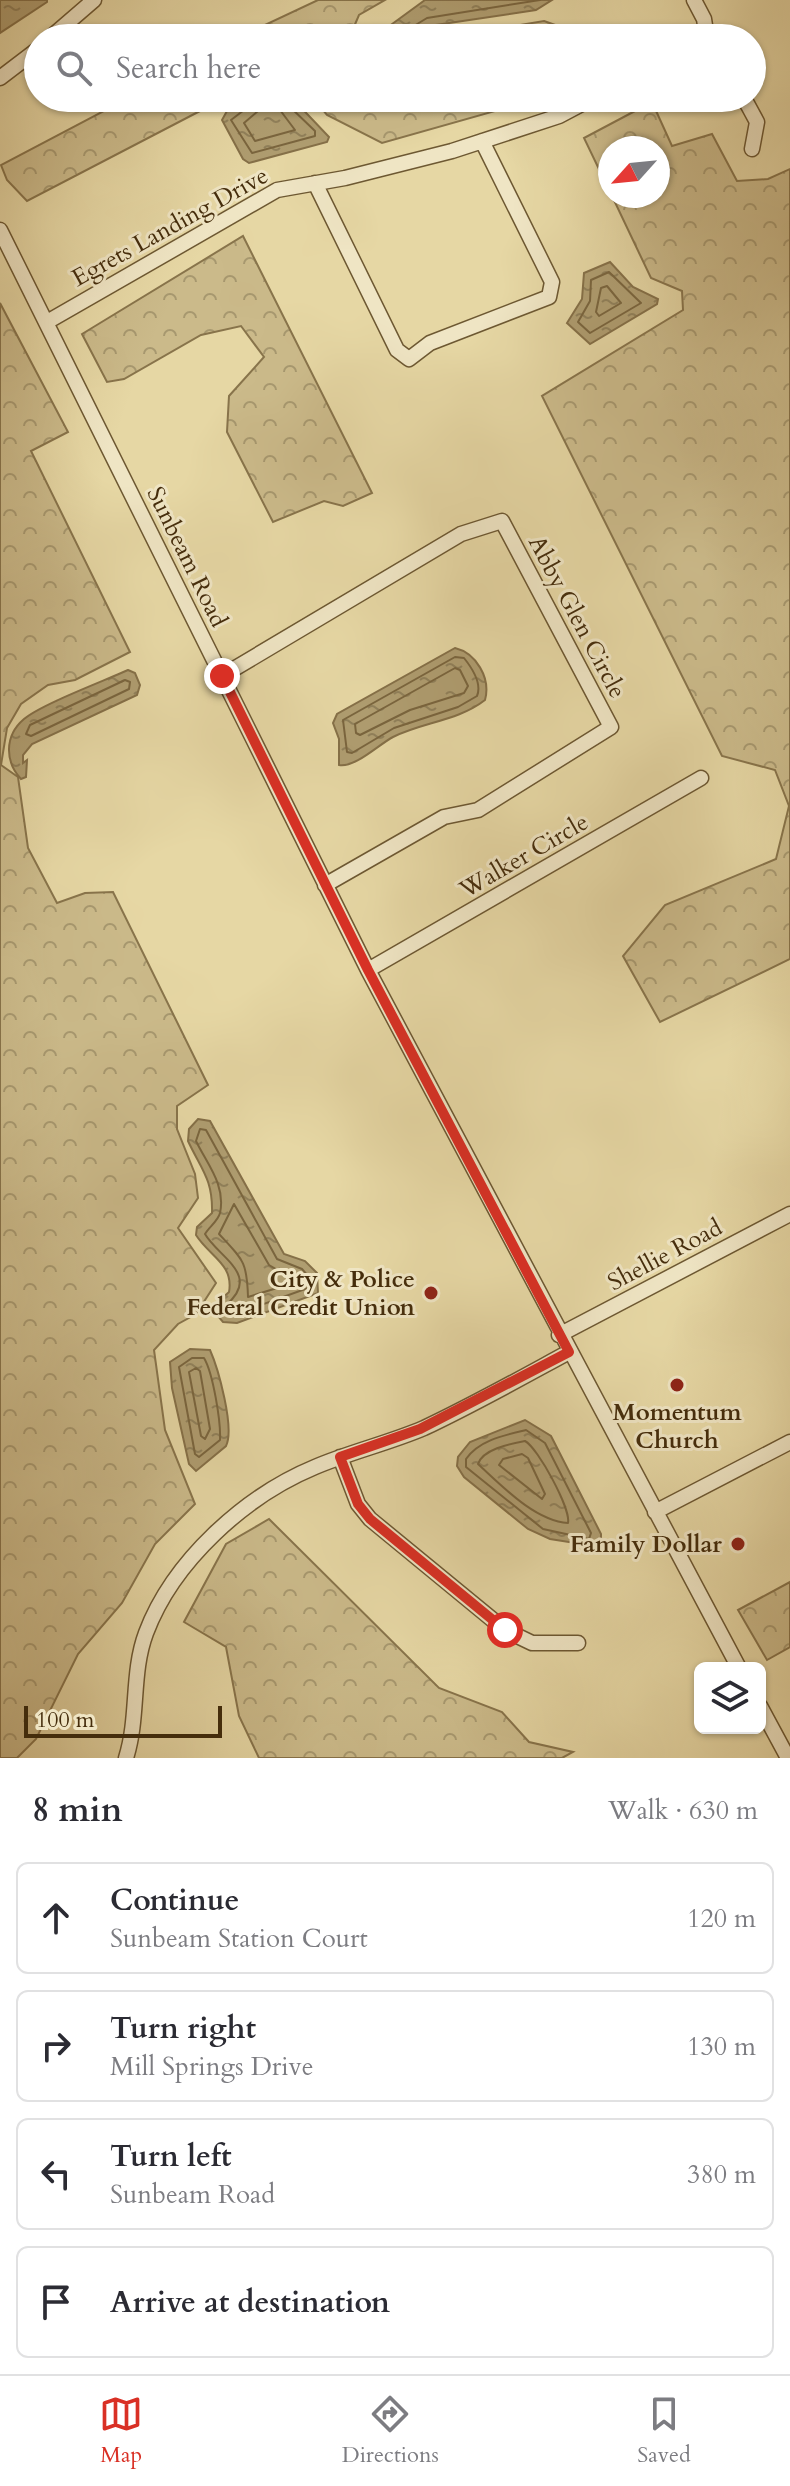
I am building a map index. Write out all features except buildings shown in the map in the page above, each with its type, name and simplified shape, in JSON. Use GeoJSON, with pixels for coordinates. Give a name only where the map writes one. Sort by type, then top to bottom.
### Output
{"type":"FeatureCollection","features":[{"type":"Feature","properties":{"kind":"street"},"geometry":{"type":"LineString","coordinates":[[66,24],[94,0]]}},
{"type":"Feature","properties":{"kind":"street"},"geometry":{"type":"LineString","coordinates":[[694,0],[705,24]]}},
{"type":"Feature","properties":{"kind":"street"},"geometry":{"type":"LineString","coordinates":[[0,78],[24,60]]}},
{"type":"Feature","properties":{"kind":"street","name":"Egrets Landing Drive"},"geometry":{"type":"LineString","coordinates":[[47,322],[235,211],[277,190],[452,151],[567,112]]}},
{"type":"Feature","properties":{"kind":"street"},"geometry":{"type":"LineString","coordinates":[[752,112],[757,122],[752,149]]}},
{"type":"Feature","properties":{"kind":"street"},"geometry":{"type":"LineString","coordinates":[[315,183],[397,350],[409,359],[430,343],[549,297],[552,282],[482,141]]}},
{"type":"Feature","properties":{"kind":"street","name":"Sunbeam Road"},"geometry":{"type":"LineString","coordinates":[[0,230],[368,970],[559,1335],[736,1662]]}},
{"type":"Feature","properties":{"kind":"street","name":"Abby Glen Circle"},"geometry":{"type":"LineString","coordinates":[[222,676],[461,534],[502,521],[611,727],[478,810],[444,817],[325,885]]}},
{"type":"Feature","properties":{"kind":"street","name":"Walker Circle"},"geometry":{"type":"LineString","coordinates":[[368,970],[701,778]]}},
{"type":"Feature","properties":{"kind":"street","name":"Shellie Road"},"geometry":{"type":"LineString","coordinates":[[559,1335],[790,1214]]}},
{"type":"Feature","properties":{"kind":"street"},"geometry":{"type":"LineString","coordinates":[[126,1758],[133,1736],[138,1667],[146,1634],[161,1603],[205,1543],[252,1501],[313,1467],[420,1429],[569,1352]]}},
{"type":"Feature","properties":{"kind":"street"},"geometry":{"type":"LineString","coordinates":[[655,1512],[790,1442]]}},
{"type":"Feature","properties":{"kind":"street"},"geometry":{"type":"LineString","coordinates":[[340,1457],[358,1504],[370,1519],[505,1630],[532,1643],[578,1643]]}},
{"type":"Feature","properties":{"kind":"street"},"geometry":{"type":"LineString","coordinates":[[766,1717],[788,1758]]}},
{"type":"Feature","properties":{"kind":"green space"},"geometry":{"type":"Polygon","coordinates":[[[318,0],[385,0],[359,15],[355,24],[267,24],[318,0]]]}},
{"type":"Feature","properties":{"kind":"green space"},"geometry":{"type":"Polygon","coordinates":[[[544,21],[553,24],[526,24],[544,21]]]}},
{"type":"Feature","properties":{"kind":"green space"},"geometry":{"type":"Polygon","coordinates":[[[102,112],[198,112],[27,201],[7,180],[1,165],[102,112]]]}},
{"type":"Feature","properties":{"kind":"green space"},"geometry":{"type":"Polygon","coordinates":[[[325,112],[492,112],[382,143],[325,112]]]}},
{"type":"Feature","properties":{"kind":"green space"},"geometry":{"type":"Polygon","coordinates":[[[633,112],[657,112],[667,136],[598,136],[598,167],[584,138],[633,112]]]}},
{"type":"Feature","properties":{"kind":"green space"},"geometry":{"type":"Polygon","coordinates":[[[712,134],[737,181],[768,179],[790,169],[790,959],[660,1022],[623,956],[665,905],[776,859],[789,806],[775,770],[722,756],[542,396],[683,310],[682,291],[651,278],[618,208],[670,208],[670,142],[672,146],[712,134]]]}},
{"type":"Feature","properties":{"kind":"green space"},"geometry":{"type":"Polygon","coordinates":[[[243,236],[372,493],[343,506],[324,501],[273,522],[227,432],[229,396],[264,357],[241,326],[201,335],[124,379],[107,382],[82,334],[243,236]]]}},
{"type":"Feature","properties":{"kind":"green space"},"geometry":{"type":"Polygon","coordinates":[[[0,303],[68,432],[31,451],[130,652],[75,680],[48,685],[21,704],[7,728],[1,765],[18,777],[28,848],[57,903],[85,893],[113,892],[208,1085],[177,1106],[177,1129],[195,1174],[198,1198],[178,1228],[216,1283],[196,1314],[178,1324],[154,1350],[165,1430],[195,1504],[155,1544],[122,1603],[78,1654],[36,1739],[17,1758],[0,1758],[0,303]]]}},
{"type":"Feature","properties":{"kind":"green space"},"geometry":{"type":"Polygon","coordinates":[[[269,1519],[439,1688],[502,1712],[529,1742],[573,1752],[562,1758],[259,1758],[239,1716],[226,1647],[184,1622],[226,1544],[269,1519]]]}},
{"type":"Feature","properties":{"kind":"green space"},"geometry":{"type":"Polygon","coordinates":[[[790,1582],[790,1647],[767,1660],[738,1610],[790,1582]]]}},
{"type":"Feature","properties":{"kind":"water"},"geometry":{"type":"Polygon","coordinates":[[[0,0],[47,0],[47,2],[0,33],[0,0]]]}},
{"type":"Feature","properties":{"kind":"water"},"geometry":{"type":"Polygon","coordinates":[[[425,0],[552,0],[536,10],[442,24],[392,24],[425,0]]]}},
{"type":"Feature","properties":{"kind":"water"},"geometry":{"type":"Polygon","coordinates":[[[226,112],[305,112],[329,137],[327,142],[249,163],[243,159],[222,120],[226,112]]]}},
{"type":"Feature","properties":{"kind":"water"},"geometry":{"type":"Polygon","coordinates":[[[610,262],[633,287],[658,299],[657,304],[590,344],[567,323],[582,299],[584,273],[610,262]]]}},
{"type":"Feature","properties":{"kind":"water"},"geometry":{"type":"Polygon","coordinates":[[[455,648],[469,655],[480,668],[486,683],[485,700],[463,713],[393,737],[359,760],[339,765],[339,739],[333,723],[337,714],[455,648]]]}},
{"type":"Feature","properties":{"kind":"water"},"geometry":{"type":"Polygon","coordinates":[[[128,670],[135,673],[140,685],[137,695],[32,744],[23,755],[23,763],[27,760],[26,777],[21,779],[12,765],[9,749],[17,726],[33,713],[58,700],[128,670]]]}},
{"type":"Feature","properties":{"kind":"water"},"geometry":{"type":"Polygon","coordinates":[[[198,1119],[210,1121],[284,1254],[305,1261],[317,1273],[318,1293],[237,1323],[223,1322],[217,1315],[218,1302],[229,1292],[230,1282],[224,1267],[196,1235],[197,1227],[212,1213],[208,1183],[188,1141],[189,1129],[198,1119]]]}},
{"type":"Feature","properties":{"kind":"water"},"geometry":{"type":"Polygon","coordinates":[[[190,1349],[210,1350],[221,1384],[228,1426],[226,1446],[196,1471],[189,1464],[172,1388],[170,1362],[190,1349]]]}},
{"type":"Feature","properties":{"kind":"water"},"geometry":{"type":"Polygon","coordinates":[[[525,1420],[551,1436],[601,1534],[601,1539],[594,1546],[550,1539],[528,1529],[464,1477],[457,1466],[458,1457],[470,1442],[525,1420]]]}},
{"type":"Feature","properties":{"kind":"place","name":"City & Police Federal Credit Union"},"geometry":{"type":"Point","coordinates":[431,1293]}},
{"type":"Feature","properties":{"kind":"place","name":"Momentum Church"},"geometry":{"type":"Point","coordinates":[677,1385]}},
{"type":"Feature","properties":{"kind":"place","name":"Family Dollar"},"geometry":{"type":"Point","coordinates":[738,1544]}},
{"type":"Feature","properties":{"kind":"route"},"geometry":{"type":"LineString","coordinates":[[222,676],[368,970],[569,1352],[420,1429],[340,1457],[358,1504],[370,1519],[505,1630]]}}]}
